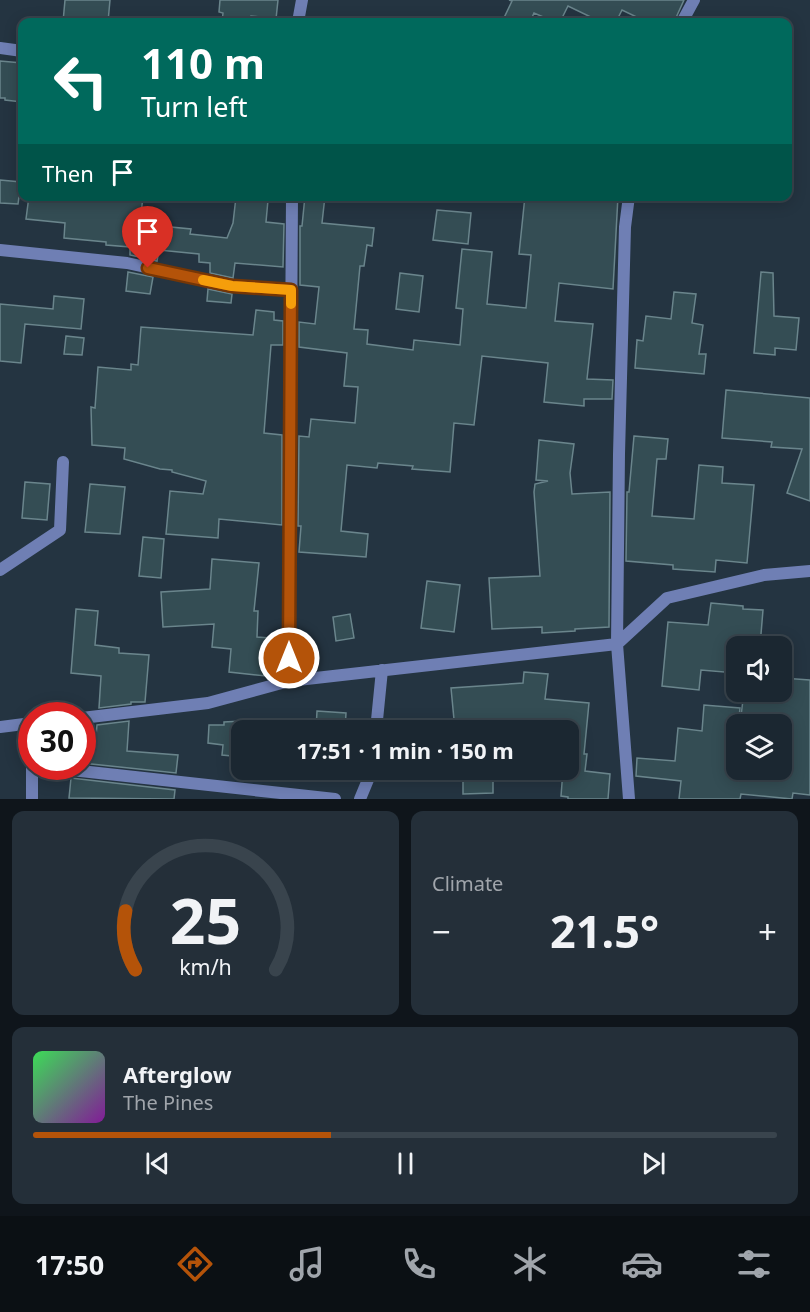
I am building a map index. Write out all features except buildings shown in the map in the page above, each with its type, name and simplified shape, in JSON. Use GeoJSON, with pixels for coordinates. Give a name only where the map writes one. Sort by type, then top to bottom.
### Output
{"type":"FeatureCollection","features":[{"type":"Feature","properties":{"kind":"street"},"geometry":{"type":"LineString","coordinates":[[299,18],[302,0]]}},
{"type":"Feature","properties":{"kind":"street"},"geometry":{"type":"LineString","coordinates":[[684,18],[694,0]]}},
{"type":"Feature","properties":{"kind":"street"},"geometry":{"type":"LineString","coordinates":[[0,48],[18,50]]}},
{"type":"Feature","properties":{"kind":"street"},"geometry":{"type":"LineString","coordinates":[[288,681],[292,201]]}},
{"type":"Feature","properties":{"kind":"street"},"geometry":{"type":"LineString","coordinates":[[628,201],[625,227],[619,442],[618,644],[629,799]]}},
{"type":"Feature","properties":{"kind":"street"},"geometry":{"type":"LineString","coordinates":[[0,250],[127,263],[232,286],[291,290]]}},
{"type":"Feature","properties":{"kind":"street"},"geometry":{"type":"LineString","coordinates":[[0,570],[60,530],[63,462]]}},
{"type":"Feature","properties":{"kind":"street"},"geometry":{"type":"LineString","coordinates":[[96,716],[208,703],[288,681],[618,644],[667,598],[764,575],[810,571]]}},
{"type":"Feature","properties":{"kind":"street"},"geometry":{"type":"LineString","coordinates":[[377,720],[382,670]]}},
{"type":"Feature","properties":{"kind":"street"},"geometry":{"type":"LineString","coordinates":[[0,727],[18,725]]}},
{"type":"Feature","properties":{"kind":"street"},"geometry":{"type":"LineString","coordinates":[[96,773],[335,799]]}},
{"type":"Feature","properties":{"kind":"street"},"geometry":{"type":"LineString","coordinates":[[32,799],[33,780]]}},
{"type":"Feature","properties":{"kind":"street"},"geometry":{"type":"LineString","coordinates":[[360,799],[368,780]]}},
{"type":"Feature","properties":{"kind":"slow traffic"},"geometry":{"type":"LineString","coordinates":[[203,280],[232,286],[291,290],[291,304]]}},
{"type":"Feature","properties":{"kind":"route"},"geometry":{"type":"LineString","coordinates":[[148,268],[232,286],[291,290],[289,658]]}}]}
